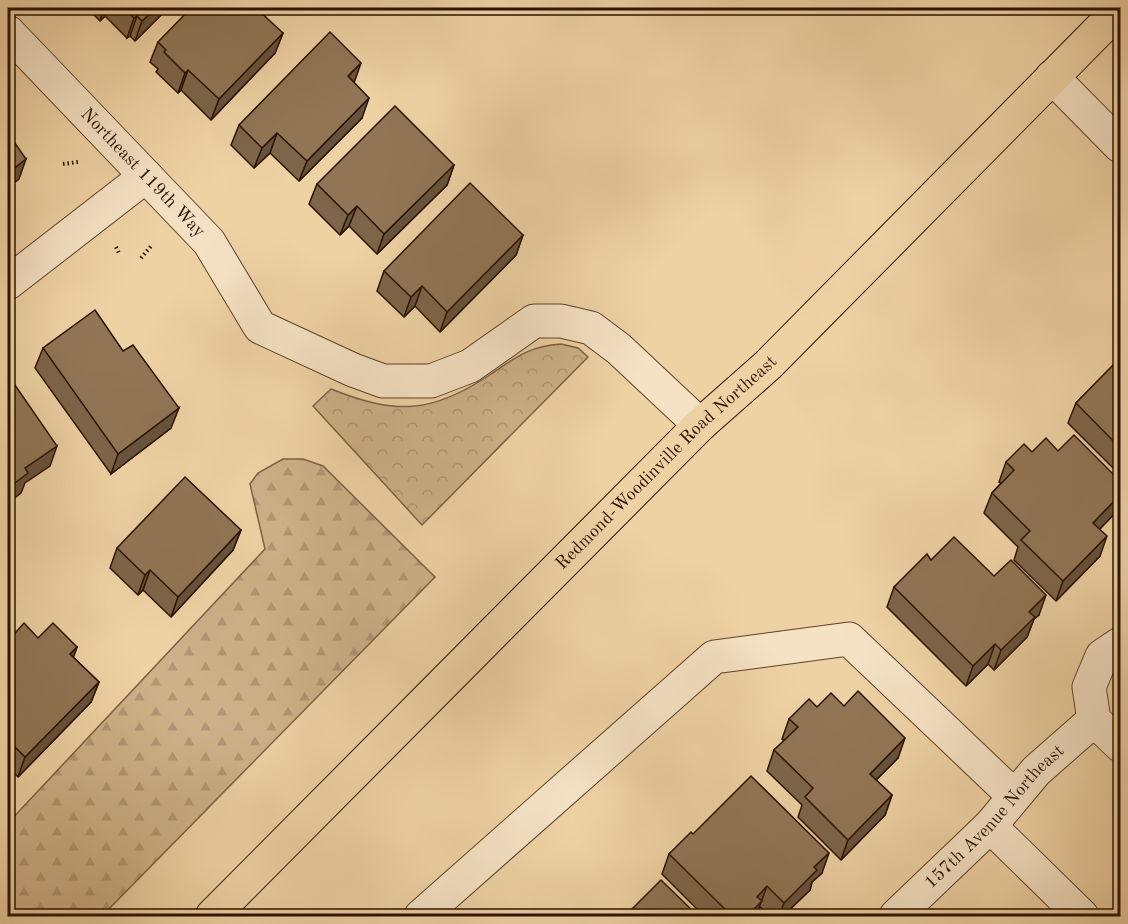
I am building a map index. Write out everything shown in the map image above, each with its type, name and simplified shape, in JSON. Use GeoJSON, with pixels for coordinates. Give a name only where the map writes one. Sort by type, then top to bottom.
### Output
{"type":"FeatureCollection","features":[{"type":"Feature","properties":{"kind":"main road","name":"Redmond-Woodinville Road Northeast"},"geometry":{"type":"LineString","coordinates":[[212,916],[700,426],[768,365],[1120,9]]}},
{"type":"Feature","properties":{"kind":"street","name":"Northeast 119th Way"},"geometry":{"type":"LineString","coordinates":[[8,32],[209,242],[260,327],[353,370],[384,381],[431,381],[470,366],[534,321],[561,321],[591,328],[619,349],[700,426]]}},
{"type":"Feature","properties":{"kind":"street"},"geometry":{"type":"LineString","coordinates":[[1052,77],[1120,146]]}},
{"type":"Feature","properties":{"kind":"street"},"geometry":{"type":"LineString","coordinates":[[8,283],[146,176]]}},
{"type":"Feature","properties":{"kind":"street"},"geometry":{"type":"LineString","coordinates":[[421,916],[714,657],[849,639],[1014,796]]}},
{"type":"Feature","properties":{"kind":"street"},"geometry":{"type":"LineString","coordinates":[[1120,644],[1102,656],[1089,687],[1094,720],[1120,745]]}},
{"type":"Feature","properties":{"kind":"street","name":"157th Avenue Northeast"},"geometry":{"type":"LineString","coordinates":[[896,916],[990,826],[1036,771],[1094,720]]}},
{"type":"Feature","properties":{"kind":"street"},"geometry":{"type":"LineString","coordinates":[[990,826],[1082,916]]}},
{"type":"Feature","properties":{"kind":"path"},"geometry":{"type":"LineString","coordinates":[[63,164],[78,162]]}},
{"type":"Feature","properties":{"kind":"path"},"geometry":{"type":"LineString","coordinates":[[141,258],[152,245]]}},
{"type":"Feature","properties":{"kind":"green space"},"geometry":{"type":"Polygon","coordinates":[[[561,344],[578,348],[588,357],[422,525],[313,406],[331,389],[375,403],[395,406],[432,403],[470,387],[524,353],[540,347],[561,344]]]}},
{"type":"Feature","properties":{"kind":"green space"},"geometry":{"type":"Polygon","coordinates":[[[283,459],[303,459],[323,466],[435,577],[102,916],[8,916],[8,823],[265,549],[250,484],[258,473],[283,459]]]}},
{"type":"Feature","properties":{"kind":"building"},"geometry":{"type":"Polygon","coordinates":[[[124,8],[156,8],[142,21],[137,16],[134,18],[124,8]]]}},
{"type":"Feature","properties":{"kind":"building"},"geometry":{"type":"Polygon","coordinates":[[[191,8],[256,8],[283,33],[219,99],[188,70],[185,73],[164,52],[166,50],[158,42],[191,8]]]}},
{"type":"Feature","properties":{"kind":"building"},"geometry":{"type":"Polygon","coordinates":[[[330,32],[361,63],[348,76],[369,98],[307,161],[277,133],[262,148],[239,125],[330,32]]]}},
{"type":"Feature","properties":{"kind":"building"},"geometry":{"type":"Polygon","coordinates":[[[395,106],[454,165],[384,234],[357,206],[348,215],[317,184],[395,106]]]}},
{"type":"Feature","properties":{"kind":"building"},"geometry":{"type":"Polygon","coordinates":[[[8,133],[26,159],[8,173],[8,133]]]}},
{"type":"Feature","properties":{"kind":"building"},"geometry":{"type":"Polygon","coordinates":[[[470,183],[523,235],[447,312],[422,286],[411,297],[384,271],[470,183]]]}},
{"type":"Feature","properties":{"kind":"building"},"geometry":{"type":"Polygon","coordinates":[[[95,310],[123,351],[133,345],[179,408],[118,454],[43,348],[95,310]]]}},
{"type":"Feature","properties":{"kind":"building"},"geometry":{"type":"Polygon","coordinates":[[[1120,358],[1120,448],[1076,403],[1120,358]]]}},
{"type":"Feature","properties":{"kind":"building"},"geometry":{"type":"Polygon","coordinates":[[[8,375],[57,446],[25,468],[28,473],[8,488],[8,375]]]}},
{"type":"Feature","properties":{"kind":"building"},"geometry":{"type":"Polygon","coordinates":[[[1074,435],[1120,481],[1120,495],[1093,523],[1107,536],[1063,581],[1021,540],[1030,531],[992,493],[1014,470],[1006,462],[1024,444],[1032,452],[1046,438],[1058,451],[1074,435]]]}},
{"type":"Feature","properties":{"kind":"building"},"geometry":{"type":"Polygon","coordinates":[[[185,477],[241,530],[178,597],[150,570],[145,575],[117,548],[185,477]]]}},
{"type":"Feature","properties":{"kind":"building"},"geometry":{"type":"Polygon","coordinates":[[[954,537],[994,576],[1011,560],[1046,595],[1029,612],[1035,617],[1001,650],[995,644],[973,666],[894,587],[927,554],[931,560],[954,537]]]}},
{"type":"Feature","properties":{"kind":"building"},"geometry":{"type":"Polygon","coordinates":[[[24,623],[38,638],[53,623],[77,647],[70,654],[99,682],[25,757],[8,740],[8,641],[24,623]]]}},
{"type":"Feature","properties":{"kind":"building"},"geometry":{"type":"Polygon","coordinates":[[[858,691],[905,738],[870,774],[892,795],[848,840],[805,797],[813,788],[774,750],[798,727],[789,719],[809,699],[817,707],[831,693],[844,706],[858,691]]]}},
{"type":"Feature","properties":{"kind":"building"},"geometry":{"type":"Polygon","coordinates":[[[751,776],[829,853],[814,867],[817,870],[784,903],[767,886],[757,897],[762,901],[747,916],[732,916],[669,854],[691,832],[693,834],[751,776]]]}},
{"type":"Feature","properties":{"kind":"building"},"geometry":{"type":"Polygon","coordinates":[[[661,880],[698,916],[625,916],[661,880]]]}}]}
